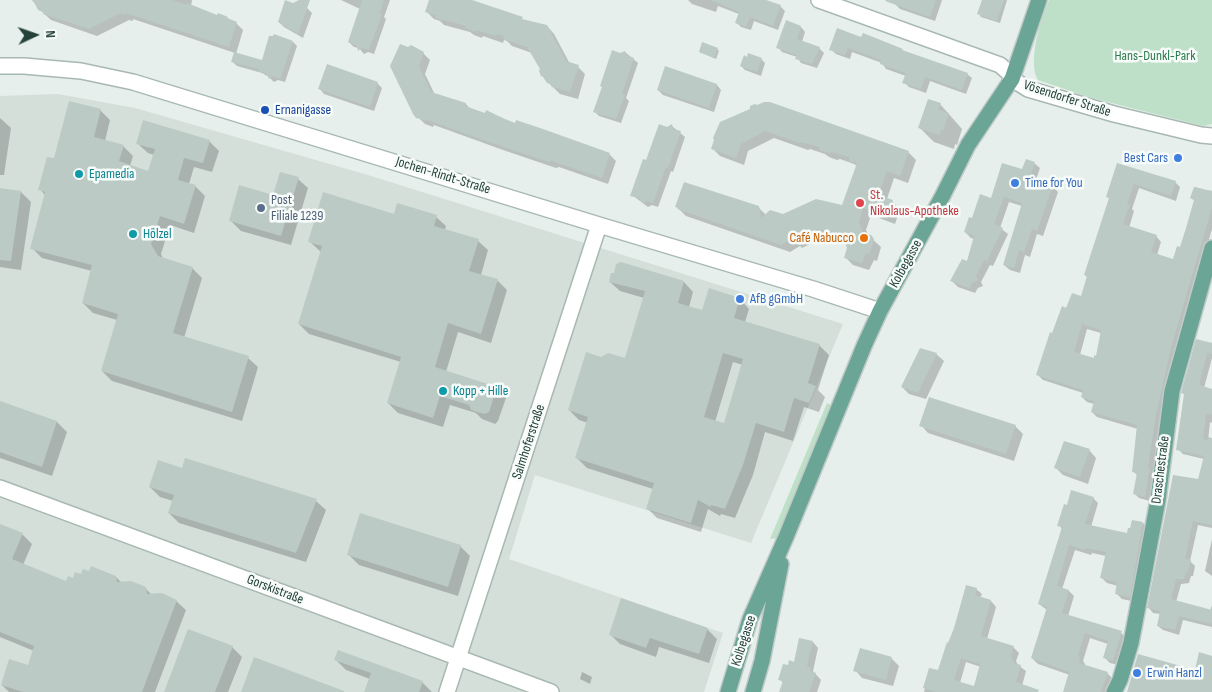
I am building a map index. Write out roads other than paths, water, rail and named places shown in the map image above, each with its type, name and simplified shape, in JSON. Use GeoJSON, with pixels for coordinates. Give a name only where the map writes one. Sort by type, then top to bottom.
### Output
{"type":"FeatureCollection","features":[{"type":"Feature","properties":{"kind":"main road","name":"Kolbegasse"},"geometry":{"type":"LineString","coordinates":[[728,692],[750,619],[786,537],[857,362],[880,311],[968,145],[1012,79],[1039,0]]}},
{"type":"Feature","properties":{"kind":"main road","name":"Draschestraße"},"geometry":{"type":"LineString","coordinates":[[1114,692],[1120,680],[1131,642],[1144,575],[1158,500],[1172,391],[1212,248]]}},
{"type":"Feature","properties":{"kind":"main road","name":"Kolbegasse"},"geometry":{"type":"LineString","coordinates":[[753,692],[762,661],[786,537]]}},
{"type":"Feature","properties":{"kind":"street","name":"Vösendorfer Straße"},"geometry":{"type":"LineString","coordinates":[[818,0],[1000,65],[1012,79],[1028,89],[1114,114],[1201,136],[1212,136]]}},
{"type":"Feature","properties":{"kind":"street","name":"Jochen-Rindt-Straße"},"geometry":{"type":"LineString","coordinates":[[0,66],[81,71],[133,82],[880,311]]}},
{"type":"Feature","properties":{"kind":"street","name":"Salmhoferstraße"},"geometry":{"type":"LineString","coordinates":[[447,692],[599,225]]}},
{"type":"Feature","properties":{"kind":"street","name":"Gorskistraße"},"geometry":{"type":"LineString","coordinates":[[0,488],[551,692]]}},
{"type":"Feature","properties":{"kind":"place","name":"Ernanigasse"},"geometry":{"type":"Point","coordinates":[265,110]}},
{"type":"Feature","properties":{"kind":"place","name":"Best Cars"},"geometry":{"type":"Point","coordinates":[1178,158]}},
{"type":"Feature","properties":{"kind":"place","name":"Epamedia"},"geometry":{"type":"Point","coordinates":[79,174]}},
{"type":"Feature","properties":{"kind":"place","name":"Time for You"},"geometry":{"type":"Point","coordinates":[1015,183]}},
{"type":"Feature","properties":{"kind":"place","name":"St. Nikolaus-Apotheke"},"geometry":{"type":"Point","coordinates":[860,203]}},
{"type":"Feature","properties":{"kind":"place","name":"Post Filiale 1239"},"geometry":{"type":"Point","coordinates":[261,208]}},
{"type":"Feature","properties":{"kind":"place","name":"Hölzel"},"geometry":{"type":"Point","coordinates":[133,234]}},
{"type":"Feature","properties":{"kind":"place","name":"Café Nabucco"},"geometry":{"type":"Point","coordinates":[864,238]}},
{"type":"Feature","properties":{"kind":"place","name":"AfB gGmbH"},"geometry":{"type":"Point","coordinates":[740,299]}},
{"type":"Feature","properties":{"kind":"place","name":"Kopp + Hille"},"geometry":{"type":"Point","coordinates":[443,391]}},
{"type":"Feature","properties":{"kind":"place","name":"Erwin Hanzl"},"geometry":{"type":"Point","coordinates":[1137,673]}},
{"type":"Feature","properties":{"kind":"park label","name":"Hans-Dunkl-Park"},"geometry":{"type":"Point","coordinates":[1155,56]}}]}
